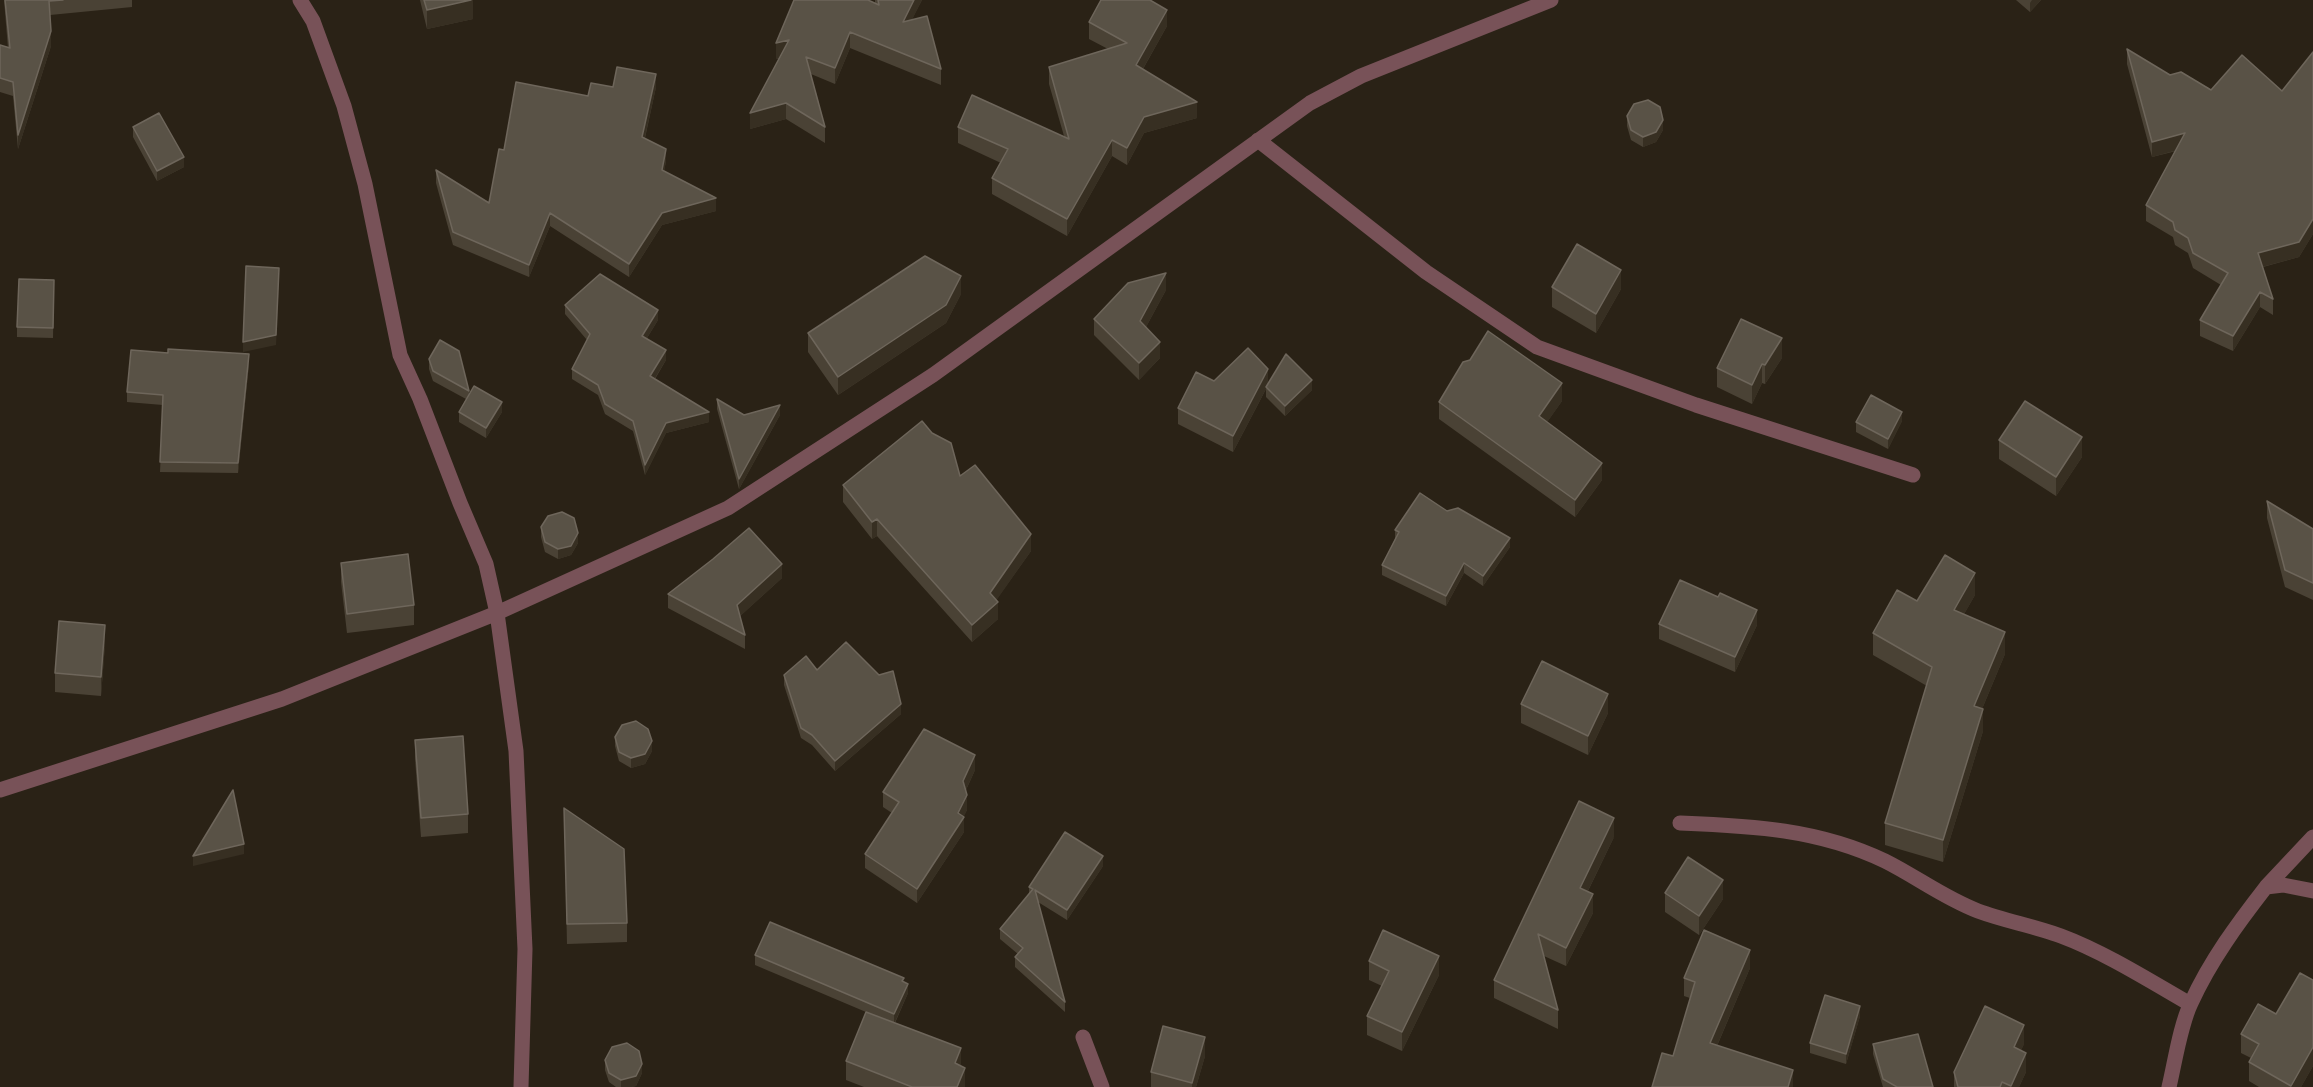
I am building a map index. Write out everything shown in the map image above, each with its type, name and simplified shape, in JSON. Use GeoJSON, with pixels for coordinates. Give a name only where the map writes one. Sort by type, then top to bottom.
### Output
{"type":"FeatureCollection","features":[{"type":"Feature","properties":{"kind":"street"},"geometry":{"type":"LineString","coordinates":[[300,0],[313,21],[344,106],[365,184],[400,355],[486,564],[497,613],[516,751],[525,949],[521,1087]]}},
{"type":"Feature","properties":{"kind":"street"},"geometry":{"type":"LineString","coordinates":[[0,790],[282,699],[497,613],[728,508],[943,368],[1310,103],[1361,76],[1551,0]]}},
{"type":"Feature","properties":{"kind":"street"},"geometry":{"type":"LineString","coordinates":[[1258,140],[1426,272],[1537,347],[1696,405],[1913,475]]}},
{"type":"Feature","properties":{"kind":"street"},"geometry":{"type":"LineString","coordinates":[[1680,823],[1755,826],[1800,832],[1832,840],[1885,861],[1944,896],[1978,911],[2063,937],[2190,1004]]}},
{"type":"Feature","properties":{"kind":"street"},"geometry":{"type":"LineString","coordinates":[[2169,1087],[2190,1004],[2218,952],[2266,887],[2313,837]]}},
{"type":"Feature","properties":{"kind":"street"},"geometry":{"type":"LineString","coordinates":[[2266,887],[2283,885],[2313,891]]}},
{"type":"Feature","properties":{"kind":"street"},"geometry":{"type":"LineString","coordinates":[[1083,1037],[1102,1087]]}},
{"type":"Feature","properties":{"kind":"building"},"geometry":{"type":"Polygon","coordinates":[[[5,0],[63,0],[49,1],[51,31],[18,135],[13,82],[0,78],[0,45],[10,48],[5,0]]]}},
{"type":"Feature","properties":{"kind":"building"},"geometry":{"type":"Polygon","coordinates":[[[424,0],[471,0],[427,10],[424,0]]]}},
{"type":"Feature","properties":{"kind":"building"},"geometry":{"type":"Polygon","coordinates":[[[794,0],[868,0],[879,5],[878,0],[914,0],[903,22],[927,16],[941,69],[850,32],[835,68],[806,57],[825,127],[786,103],[750,113],[789,40],[776,43],[794,0]]]}},
{"type":"Feature","properties":{"kind":"building"},"geometry":{"type":"Polygon","coordinates":[[[1101,0],[1150,0],[1167,10],[1136,65],[1197,102],[1144,117],[1127,148],[1112,140],[1067,219],[992,178],[1008,149],[958,127],[972,95],[1069,139],[1049,67],[1127,43],[1089,22],[1101,0]]]}},
{"type":"Feature","properties":{"kind":"building"},"geometry":{"type":"Polygon","coordinates":[[[2127,49],[2170,75],[2181,72],[2211,90],[2242,55],[2282,91],[2313,52],[2313,219],[2299,242],[2258,253],[2273,299],[2260,292],[2233,336],[2200,320],[2228,273],[2193,253],[2188,238],[2175,230],[2173,222],[2146,205],[2185,133],[2152,142],[2127,49]]]}},
{"type":"Feature","properties":{"kind":"building"},"geometry":{"type":"Polygon","coordinates":[[[617,67],[656,74],[642,137],[666,149],[662,170],[716,198],[662,213],[629,264],[550,213],[529,265],[453,232],[436,170],[489,203],[499,149],[504,150],[516,82],[588,96],[591,83],[613,87],[617,67]]]}},
{"type":"Feature","properties":{"kind":"building"},"geometry":{"type":"Polygon","coordinates":[[[1648,100],[1660,107],[1663,120],[1656,132],[1643,137],[1631,130],[1627,116],[1634,104],[1648,100]]]}},
{"type":"Feature","properties":{"kind":"building"},"geometry":{"type":"Polygon","coordinates":[[[159,113],[184,157],[157,171],[133,127],[159,113]]]}},
{"type":"Feature","properties":{"kind":"building"},"geometry":{"type":"Polygon","coordinates":[[[1577,244],[1621,270],[1596,314],[1552,287],[1577,244]]]}},
{"type":"Feature","properties":{"kind":"building"},"geometry":{"type":"Polygon","coordinates":[[[925,256],[961,276],[946,305],[838,377],[808,333],[925,256]]]}},
{"type":"Feature","properties":{"kind":"building"},"geometry":{"type":"Polygon","coordinates":[[[246,266],[279,268],[276,335],[243,342],[246,266]]]}},
{"type":"Feature","properties":{"kind":"building"},"geometry":{"type":"Polygon","coordinates":[[[1166,273],[1140,321],[1160,342],[1139,363],[1094,319],[1128,283],[1166,273]]]}},
{"type":"Feature","properties":{"kind":"building"},"geometry":{"type":"Polygon","coordinates":[[[600,274],[658,310],[642,336],[666,350],[650,376],[709,412],[666,423],[645,465],[633,421],[605,404],[598,385],[572,369],[590,334],[565,305],[600,274]]]}},
{"type":"Feature","properties":{"kind":"building"},"geometry":{"type":"Polygon","coordinates":[[[19,279],[54,280],[53,328],[17,327],[19,279]]]}},
{"type":"Feature","properties":{"kind":"building"},"geometry":{"type":"Polygon","coordinates":[[[1741,319],[1782,338],[1765,365],[1762,364],[1752,385],[1717,368],[1741,319]]]}},
{"type":"Feature","properties":{"kind":"building"},"geometry":{"type":"Polygon","coordinates":[[[1488,331],[1562,383],[1539,416],[1602,463],[1575,500],[1439,402],[1463,362],[1470,360],[1488,331]]]}},
{"type":"Feature","properties":{"kind":"building"},"geometry":{"type":"Polygon","coordinates":[[[440,340],[459,351],[469,391],[433,371],[429,359],[440,340]]]}},
{"type":"Feature","properties":{"kind":"building"},"geometry":{"type":"Polygon","coordinates":[[[1248,348],[1268,369],[1233,436],[1178,408],[1196,372],[1214,381],[1248,348]]]}},
{"type":"Feature","properties":{"kind":"building"},"geometry":{"type":"Polygon","coordinates":[[[168,349],[249,354],[238,463],[160,462],[163,395],[127,392],[131,350],[168,353],[168,349]]]}},
{"type":"Feature","properties":{"kind":"building"},"geometry":{"type":"Polygon","coordinates":[[[1286,354],[1312,380],[1285,406],[1266,387],[1286,354]]]}},
{"type":"Feature","properties":{"kind":"building"},"geometry":{"type":"Polygon","coordinates":[[[474,386],[502,402],[486,428],[459,412],[474,386]]]}},
{"type":"Feature","properties":{"kind":"building"},"geometry":{"type":"Polygon","coordinates":[[[1871,395],[1902,412],[1888,439],[1856,422],[1871,395]]]}},
{"type":"Feature","properties":{"kind":"building"},"geometry":{"type":"Polygon","coordinates":[[[717,399],[744,415],[780,405],[739,479],[717,399]]]}},
{"type":"Feature","properties":{"kind":"building"},"geometry":{"type":"Polygon","coordinates":[[[2025,401],[2082,437],[2056,477],[1999,440],[2025,401]]]}},
{"type":"Feature","properties":{"kind":"building"},"geometry":{"type":"Polygon","coordinates":[[[922,421],[932,433],[951,443],[960,476],[975,465],[1031,534],[990,593],[998,602],[972,625],[877,519],[872,522],[843,485],[922,421]]]}},
{"type":"Feature","properties":{"kind":"building"},"geometry":{"type":"Polygon","coordinates":[[[1420,493],[1447,511],[1458,508],[1510,538],[1483,576],[1464,563],[1446,596],[1382,565],[1399,532],[1395,530],[1420,493]]]}},
{"type":"Feature","properties":{"kind":"building"},"geometry":{"type":"Polygon","coordinates":[[[2267,501],[2313,529],[2313,583],[2285,570],[2267,501]]]}},
{"type":"Feature","properties":{"kind":"building"},"geometry":{"type":"Polygon","coordinates":[[[562,512],[574,518],[578,533],[571,546],[558,549],[545,542],[541,527],[548,516],[562,512]]]}},
{"type":"Feature","properties":{"kind":"building"},"geometry":{"type":"Polygon","coordinates":[[[749,528],[782,564],[737,605],[745,635],[668,594],[749,528]]]}},
{"type":"Feature","properties":{"kind":"building"},"geometry":{"type":"Polygon","coordinates":[[[408,554],[414,605],[347,614],[341,563],[408,554]]]}},
{"type":"Feature","properties":{"kind":"building"},"geometry":{"type":"Polygon","coordinates":[[[1945,555],[1975,573],[1954,610],[2005,632],[1974,706],[1983,709],[1943,840],[1885,823],[1932,667],[1873,633],[1897,590],[1917,601],[1945,555]]]}},
{"type":"Feature","properties":{"kind":"building"},"geometry":{"type":"Polygon","coordinates":[[[1680,580],[1718,597],[1720,593],[1757,610],[1735,657],[1659,624],[1680,580]]]}},
{"type":"Feature","properties":{"kind":"building"},"geometry":{"type":"Polygon","coordinates":[[[59,621],[105,625],[101,677],[55,673],[59,621]]]}},
{"type":"Feature","properties":{"kind":"building"},"geometry":{"type":"Polygon","coordinates":[[[846,642],[879,675],[893,671],[901,704],[835,761],[812,735],[801,728],[784,675],[806,656],[817,670],[846,642]]]}},
{"type":"Feature","properties":{"kind":"building"},"geometry":{"type":"Polygon","coordinates":[[[1542,661],[1608,694],[1588,736],[1521,704],[1542,661]]]}},
{"type":"Feature","properties":{"kind":"building"},"geometry":{"type":"Polygon","coordinates":[[[636,721],[648,729],[652,741],[645,754],[631,758],[619,752],[615,737],[622,725],[636,721]]]}},
{"type":"Feature","properties":{"kind":"building"},"geometry":{"type":"Polygon","coordinates":[[[924,729],[975,755],[963,781],[967,795],[958,813],[964,817],[917,889],[865,854],[899,802],[883,792],[924,729]]]}},
{"type":"Feature","properties":{"kind":"building"},"geometry":{"type":"Polygon","coordinates":[[[463,736],[468,814],[421,818],[415,740],[463,736]]]}},
{"type":"Feature","properties":{"kind":"building"},"geometry":{"type":"Polygon","coordinates":[[[233,790],[244,844],[193,856],[233,790]]]}},
{"type":"Feature","properties":{"kind":"building"},"geometry":{"type":"Polygon","coordinates":[[[1579,801],[1614,818],[1580,888],[1593,894],[1566,948],[1538,934],[1558,1010],[1494,980],[1579,801]]]}},
{"type":"Feature","properties":{"kind":"building"},"geometry":{"type":"Polygon","coordinates":[[[564,808],[624,849],[627,923],[567,924],[564,808]]]}},
{"type":"Feature","properties":{"kind":"building"},"geometry":{"type":"Polygon","coordinates":[[[1065,832],[1103,856],[1067,910],[1035,890],[1065,1002],[1015,957],[1023,948],[1000,929],[1033,889],[1029,887],[1065,832]]]}},
{"type":"Feature","properties":{"kind":"building"},"geometry":{"type":"Polygon","coordinates":[[[1688,857],[1723,880],[1699,916],[1665,893],[1688,857]]]}},
{"type":"Feature","properties":{"kind":"building"},"geometry":{"type":"Polygon","coordinates":[[[770,922],[904,978],[902,981],[908,984],[894,1014],[755,955],[770,922]]]}},
{"type":"Feature","properties":{"kind":"building"},"geometry":{"type":"Polygon","coordinates":[[[1383,930],[1439,956],[1402,1032],[1367,1016],[1389,971],[1369,961],[1383,930]]]}},
{"type":"Feature","properties":{"kind":"building"},"geometry":{"type":"Polygon","coordinates":[[[1704,930],[1750,950],[1710,1043],[1793,1070],[1788,1087],[1652,1087],[1662,1053],[1673,1056],[1695,982],[1684,978],[1704,930]]]}},
{"type":"Feature","properties":{"kind":"building"},"geometry":{"type":"Polygon","coordinates":[[[2300,973],[2313,980],[2313,1047],[2291,1086],[2249,1062],[2259,1044],[2241,1034],[2258,1004],[2276,1014],[2300,973]]]}},
{"type":"Feature","properties":{"kind":"building"},"geometry":{"type":"Polygon","coordinates":[[[1825,995],[1860,1006],[1846,1054],[1810,1043],[1825,995]]]}},
{"type":"Feature","properties":{"kind":"building"},"geometry":{"type":"Polygon","coordinates":[[[1985,1006],[2024,1025],[2014,1047],[2026,1053],[2011,1086],[2002,1082],[2000,1087],[1958,1087],[1954,1072],[1985,1006]]]}},
{"type":"Feature","properties":{"kind":"building"},"geometry":{"type":"Polygon","coordinates":[[[866,1012],[961,1048],[955,1063],[965,1068],[957,1087],[912,1087],[846,1061],[866,1012]]]}},
{"type":"Feature","properties":{"kind":"building"},"geometry":{"type":"Polygon","coordinates":[[[1163,1026],[1205,1037],[1192,1083],[1151,1072],[1163,1026]]]}},
{"type":"Feature","properties":{"kind":"building"},"geometry":{"type":"Polygon","coordinates":[[[1918,1034],[1933,1087],[1897,1087],[1883,1079],[1873,1044],[1918,1034]]]}},
{"type":"Feature","properties":{"kind":"building"},"geometry":{"type":"Polygon","coordinates":[[[627,1043],[639,1051],[642,1064],[636,1076],[621,1080],[609,1073],[605,1060],[612,1047],[627,1043]]]}}]}
